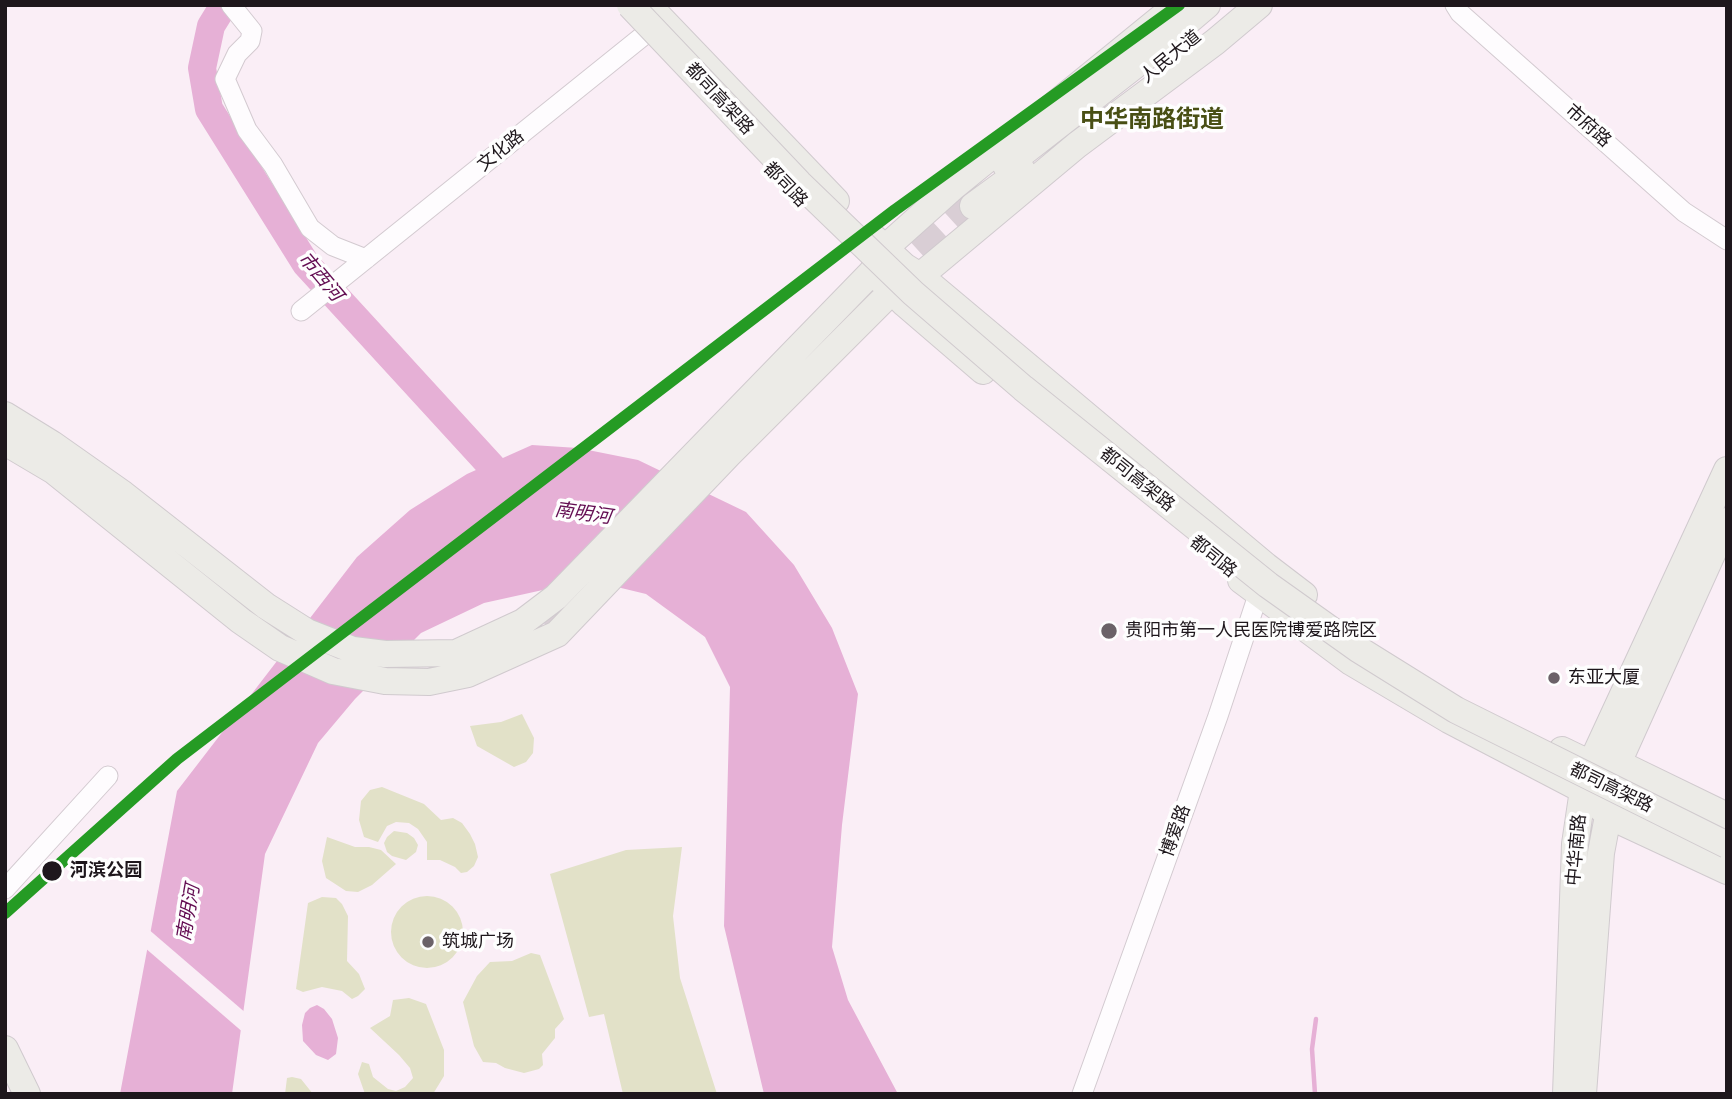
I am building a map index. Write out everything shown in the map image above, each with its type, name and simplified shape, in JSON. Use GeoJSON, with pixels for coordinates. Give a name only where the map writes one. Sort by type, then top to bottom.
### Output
{"type":"FeatureCollection","features":[{"type":"Feature","properties":{"kind":"main road","name":"都司路"},"geometry":{"type":"LineString","coordinates":[[614,5],[790,191],[891,290],[1015,398],[1260,595],[1351,662],[1450,720],[1583,790],[1609,816],[1727,871]]}},
{"type":"Feature","properties":{"kind":"main road","name":"都司高架路"},"geometry":{"type":"LineString","coordinates":[[630,5],[799,183],[913,293],[1023,388],[1268,585],[1358,649],[1456,710],[1727,845]]}},
{"type":"Feature","properties":{"kind":"main road","name":"都司路"},"geometry":{"type":"LineString","coordinates":[[648,5],[809,174],[904,266],[920,276],[1266,566],[1365,639],[1463,699],[1591,764],[1618,763],[1727,816]]}},
{"type":"Feature","properties":{"kind":"main road"},"geometry":{"type":"LineString","coordinates":[[5,415],[113,487],[258,617],[280,648],[332,671],[386,681],[429,682],[468,674],[557,634],[872,272],[885,248],[952,188],[1177,5]]}},
{"type":"Feature","properties":{"kind":"main road","name":"人民大道"},"geometry":{"type":"LineString","coordinates":[[1207,5],[969,201],[1145,79],[1233,5]]}},
{"type":"Feature","properties":{"kind":"main road"},"geometry":{"type":"LineString","coordinates":[[722,445],[891,290],[920,276],[1077,145],[1215,42],[1259,5]]}},
{"type":"Feature","properties":{"kind":"main road"},"geometry":{"type":"LineString","coordinates":[[5,442],[54,471],[258,617]]}},
{"type":"Feature","properties":{"kind":"main road","name":"中华南路"},"geometry":{"type":"LineString","coordinates":[[1566,1094],[1575,844],[1583,790],[1591,764],[1727,470]]}},
{"type":"Feature","properties":{"kind":"main road","name":"中华南路"},"geometry":{"type":"LineString","coordinates":[[1583,1094],[1601,853],[1618,763],[1727,521]]}},
{"type":"Feature","properties":{"kind":"main road"},"geometry":{"type":"LineString","coordinates":[[5,1049],[27,1094]]}},
{"type":"Feature","properties":{"kind":"street"},"geometry":{"type":"LineString","coordinates":[[231,5],[252,31],[250,41],[237,54],[225,79],[247,130],[273,165],[310,228],[333,246],[362,262]]}},
{"type":"Feature","properties":{"kind":"street","name":"市府路"},"geometry":{"type":"LineString","coordinates":[[1455,5],[1460,13],[1684,212],[1727,240]]}},
{"type":"Feature","properties":{"kind":"street","name":"文化路"},"geometry":{"type":"LineString","coordinates":[[301,311],[643,36]]}},
{"type":"Feature","properties":{"kind":"street","name":"博爱路"},"geometry":{"type":"LineString","coordinates":[[1082,1094],[1260,595],[1266,566]]}},
{"type":"Feature","properties":{"kind":"street"},"geometry":{"type":"LineString","coordinates":[[5,889],[108,776]]}},
{"type":"Feature","properties":{"kind":"green space"},"geometry":{"type":"Polygon","coordinates":[[[522,714],[534,738],[533,753],[526,762],[514,767],[477,746],[470,726],[501,722],[522,714]]]}},
{"type":"Feature","properties":{"kind":"green space"},"geometry":{"type":"Polygon","coordinates":[[[382,787],[424,804],[441,820],[453,818],[462,823],[475,844],[478,857],[474,866],[461,873],[440,860],[427,860],[427,842],[418,829],[409,823],[396,822],[387,826],[378,842],[364,837],[359,820],[361,801],[370,790],[382,787]]]}},
{"type":"Feature","properties":{"kind":"green space"},"geometry":{"type":"Polygon","coordinates":[[[394,831],[407,833],[418,845],[416,852],[406,860],[387,852],[384,843],[394,831]]]}},
{"type":"Feature","properties":{"kind":"green space"},"geometry":{"type":"Polygon","coordinates":[[[327,837],[355,847],[381,850],[396,864],[372,885],[358,892],[346,891],[326,878],[322,861],[327,837]]]}},
{"type":"Feature","properties":{"kind":"green space"},"geometry":{"type":"Polygon","coordinates":[[[682,847],[673,916],[680,978],[717,1094],[623,1094],[604,1014],[589,1017],[550,874],[626,850],[682,847]]]}},
{"type":"Feature","properties":{"kind":"green space"},"geometry":{"type":"Polygon","coordinates":[[[427,896],[447,902],[457,912],[463,932],[457,952],[447,962],[427,968],[407,962],[397,952],[391,932],[397,912],[407,902],[427,896]]]}},
{"type":"Feature","properties":{"kind":"green space"},"geometry":{"type":"Polygon","coordinates":[[[322,897],[336,898],[348,916],[347,961],[359,974],[365,989],[352,999],[342,991],[322,987],[303,992],[296,989],[308,903],[322,897]]]}},
{"type":"Feature","properties":{"kind":"green space"},"geometry":{"type":"Polygon","coordinates":[[[531,953],[540,955],[564,1019],[555,1029],[555,1038],[542,1054],[543,1065],[539,1069],[524,1073],[496,1063],[483,1062],[474,1046],[463,1002],[477,976],[490,962],[512,961],[531,953]]]}},
{"type":"Feature","properties":{"kind":"green space"},"geometry":{"type":"Polygon","coordinates":[[[409,998],[426,1004],[444,1050],[444,1076],[433,1094],[365,1094],[358,1074],[362,1062],[369,1064],[373,1077],[388,1089],[396,1091],[405,1087],[413,1078],[410,1068],[399,1055],[370,1028],[390,1016],[393,1000],[409,998]]]}},
{"type":"Feature","properties":{"kind":"green space"},"geometry":{"type":"Polygon","coordinates":[[[287,1078],[301,1079],[313,1094],[285,1094],[287,1078]]]}},
{"type":"Feature","properties":{"kind":"water","name":"南明河"},"geometry":{"type":"Polygon","coordinates":[[[532,445],[578,448],[638,460],[746,512],[794,565],[832,628],[858,694],[842,825],[832,947],[848,1000],[898,1094],[764,1094],[724,926],[730,687],[705,637],[646,594],[588,580],[484,603],[421,633],[355,699],[318,743],[265,854],[232,1094],[120,1094],[177,791],[357,557],[410,510],[467,474],[532,445]]]}},
{"type":"Feature","properties":{"kind":"water"},"geometry":{"type":"Polygon","coordinates":[[[317,1005],[332,1019],[338,1038],[336,1054],[328,1060],[316,1055],[303,1041],[302,1025],[305,1013],[317,1005]]]}},
{"type":"Feature","properties":{"kind":"pier"},"geometry":{"type":"Polygon","coordinates":[[[147,928],[247,1014],[245,1034],[144,947],[147,928]]]}},
{"type":"Feature","properties":{"kind":"waterway","name":"市西河"},"geometry":{"type":"LineString","coordinates":[[224,5],[211,26],[202,68],[209,109],[306,264],[515,492]]}},
{"type":"Feature","properties":{"kind":"waterway"},"geometry":{"type":"LineString","coordinates":[[1315,1094],[1312,1049],[1316,1019]]}},
{"type":"Feature","properties":{"kind":"tunnel"},"geometry":{"type":"LineString","coordinates":[[888,284],[973,206]]}},
{"type":"Feature","properties":{"kind":"tunnel"},"geometry":{"type":"LineString","coordinates":[[506,647],[538,629],[586,592]]}},
{"type":"Feature","properties":{"kind":"transit line"},"geometry":{"type":"LineString","coordinates":[[5,913],[177,759],[895,210],[1179,5]]}},
{"type":"Feature","properties":{"kind":"place","name":"贵阳市第一人民医院博爱路院区"},"geometry":{"type":"Point","coordinates":[1109,631]}},
{"type":"Feature","properties":{"kind":"place","name":"东亚大厦"},"geometry":{"type":"Point","coordinates":[1554,678]}},
{"type":"Feature","properties":{"kind":"place","name":"河滨公园"},"geometry":{"type":"Point","coordinates":[52,871]}},
{"type":"Feature","properties":{"kind":"place","name":"筑城广场"},"geometry":{"type":"Point","coordinates":[428,942]}},
{"type":"Feature","properties":{"kind":"district","name":"中华南路街道"},"geometry":{"type":"Point","coordinates":[1152,120]}}]}
